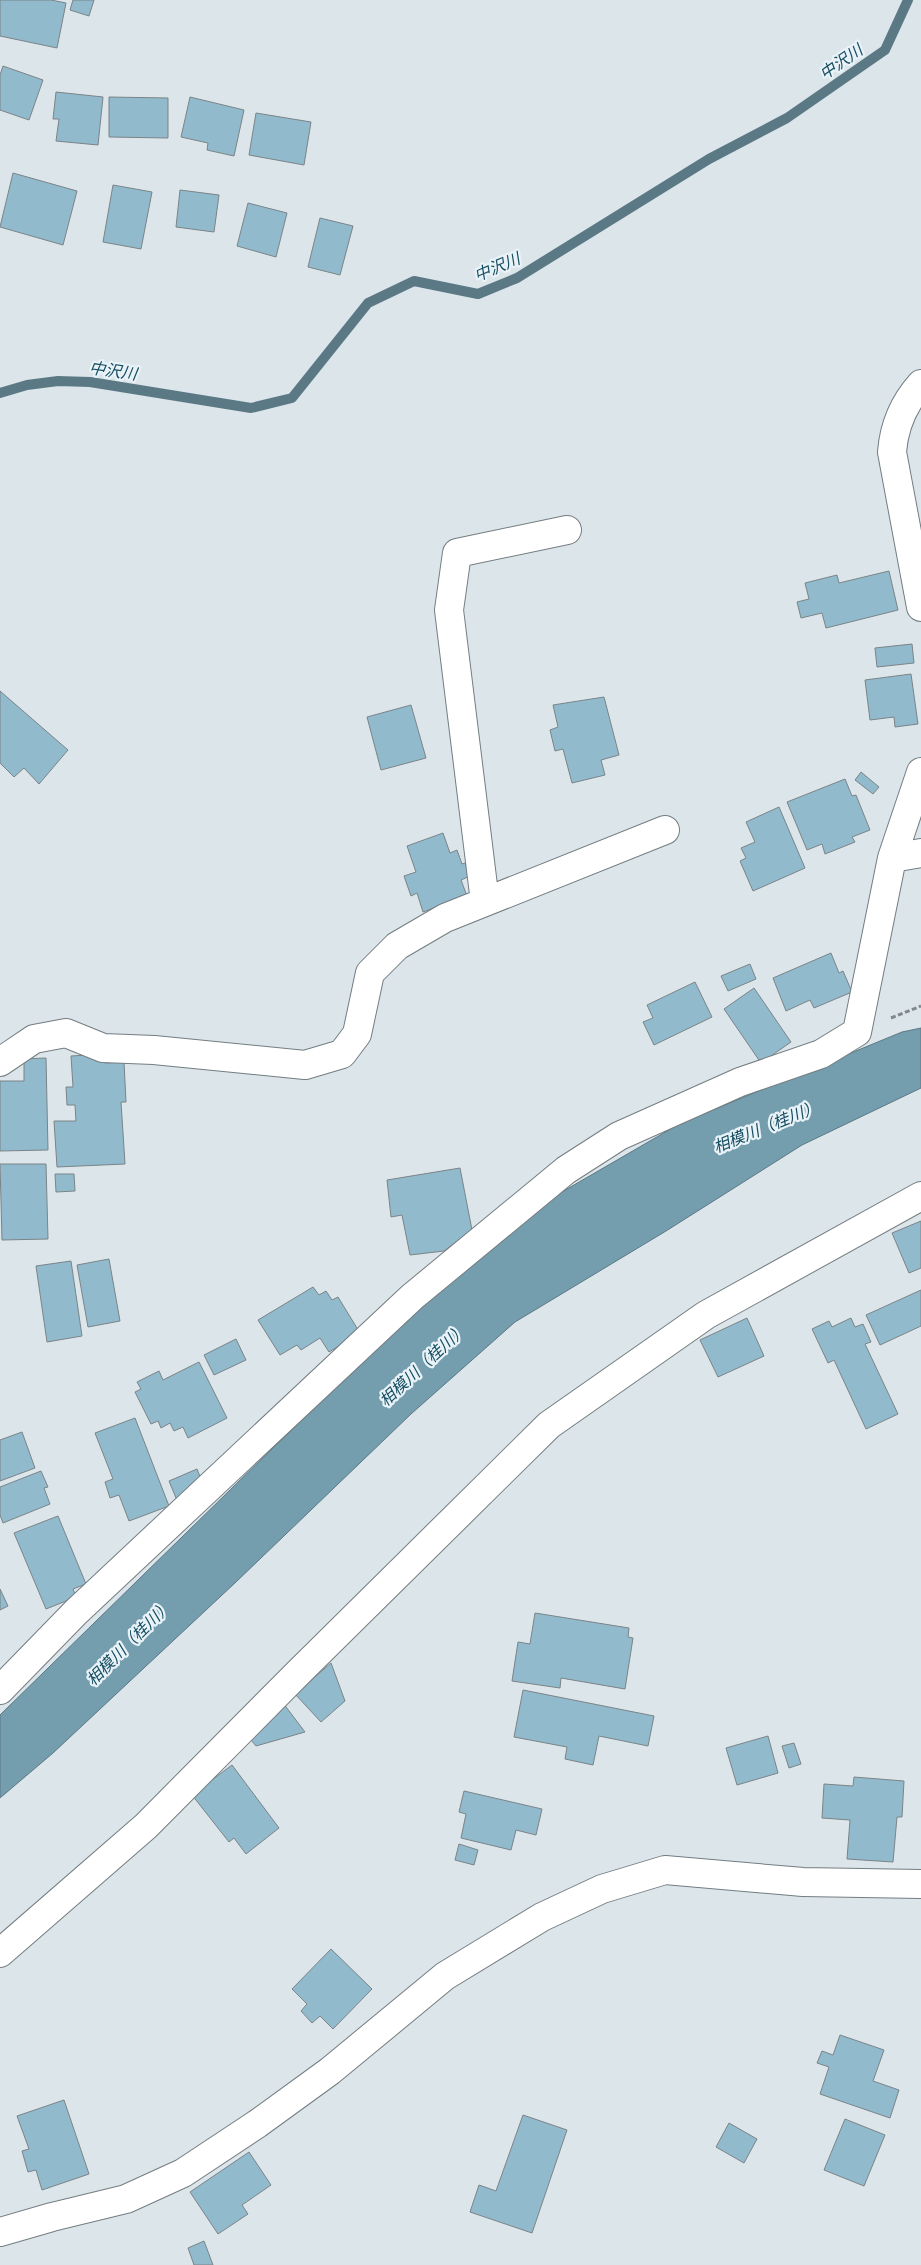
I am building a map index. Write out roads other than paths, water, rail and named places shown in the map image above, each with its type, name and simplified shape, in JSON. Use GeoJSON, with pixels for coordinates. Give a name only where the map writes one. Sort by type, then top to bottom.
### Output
{"type":"FeatureCollection","features":[{"type":"Feature","properties":{"kind":"street"},"geometry":{"type":"LineString","coordinates":[[921,384],[912,395],[894,431],[892,452],[921,607]]}},
{"type":"Feature","properties":{"kind":"street"},"geometry":{"type":"LineString","coordinates":[[485,902],[449,610],[457,553],[567,530]]}},
{"type":"Feature","properties":{"kind":"street"},"geometry":{"type":"LineString","coordinates":[[0,1690],[76,1612],[412,1298],[566,1170],[618,1136],[740,1082],[821,1054],[857,1032],[892,858],[921,772]]}},
{"type":"Feature","properties":{"kind":"street"},"geometry":{"type":"LineString","coordinates":[[0,1062],[34,1039],[66,1032],[103,1048],[154,1050],[305,1065],[342,1054],[357,1034],[370,973],[397,946],[446,918],[665,830]]}},
{"type":"Feature","properties":{"kind":"street"},"geometry":{"type":"LineString","coordinates":[[892,858],[921,853]]}},
{"type":"Feature","properties":{"kind":"street"},"geometry":{"type":"LineString","coordinates":[[0,1953],[146,1826],[549,1425],[706,1315],[921,1196]]}},
{"type":"Feature","properties":{"kind":"street"},"geometry":{"type":"LineString","coordinates":[[0,2232],[126,2199],[183,2173],[257,2124],[330,2071],[445,1976],[542,1917],[602,1889],[665,1870],[803,1882],[921,1884]]}},
{"type":"Feature","properties":{"kind":"water","name":"相模川（桂川）"},"geometry":{"type":"Polygon","coordinates":[[[921,1028],[921,1088],[802,1145],[666,1231],[515,1322],[411,1414],[236,1582],[53,1753],[0,1798],[0,1715],[441,1286],[555,1196],[681,1123],[902,1032],[921,1028]]]}},
{"type":"Feature","properties":{"kind":"waterway","name":"中沢川"},"geometry":{"type":"LineString","coordinates":[[0,393],[27,385],[58,381],[90,382],[251,408],[292,398],[368,303],[414,281],[478,294],[517,278],[709,159],[787,118],[885,50],[908,0]]}}]}
